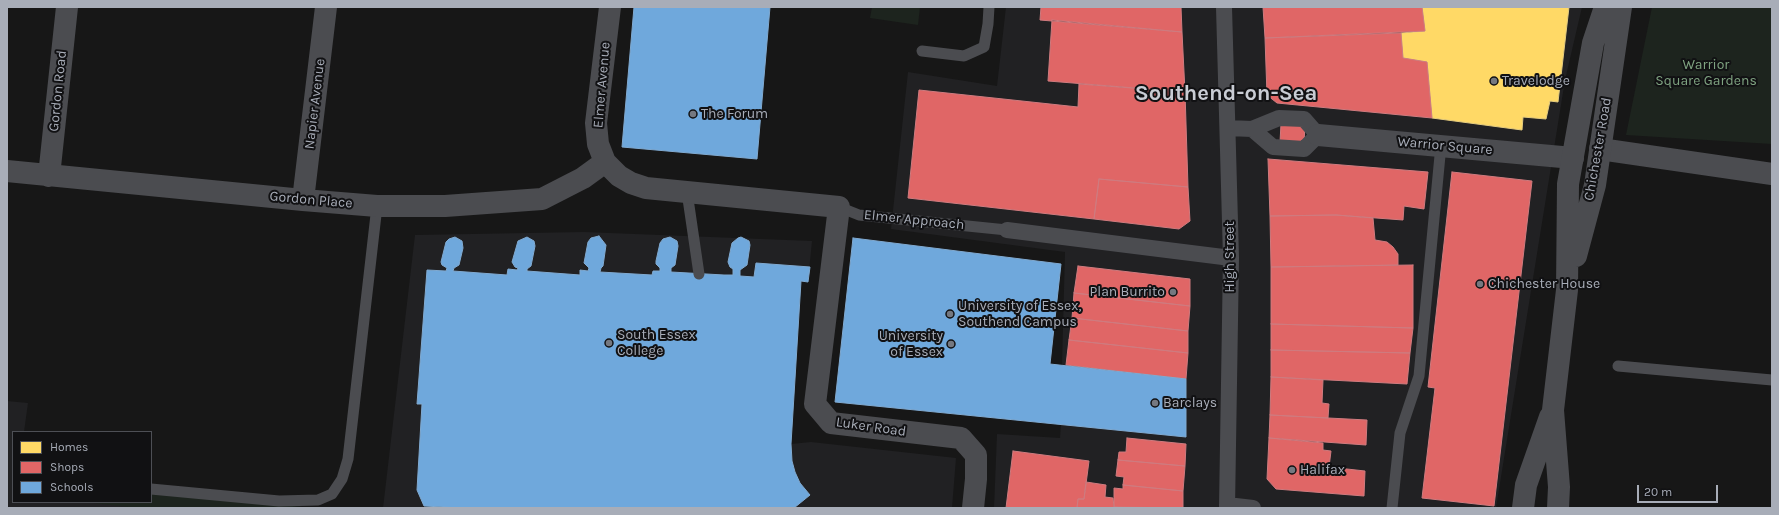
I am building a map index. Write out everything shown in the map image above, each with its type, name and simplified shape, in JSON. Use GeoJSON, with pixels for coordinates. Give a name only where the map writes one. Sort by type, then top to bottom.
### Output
{"type":"FeatureCollection","features":[{"type":"Feature","properties":{"kind":"street","name":"Gordon Road"},"geometry":{"type":"LineString","coordinates":[[49,176],[67,7]]}},
{"type":"Feature","properties":{"kind":"street","name":"Napier Avenue"},"geometry":{"type":"LineString","coordinates":[[303,200],[326,7]]}},
{"type":"Feature","properties":{"kind":"street","name":"Elmer Avenue"},"geometry":{"type":"LineString","coordinates":[[605,162],[598,144],[596,123],[610,7]]}},
{"type":"Feature","properties":{"kind":"street","name":"High Street"},"geometry":{"type":"LineString","coordinates":[[1224,7],[1231,258],[1227,507]]}},
{"type":"Feature","properties":{"kind":"street","name":"Chichester Road"},"geometry":{"type":"LineString","coordinates":[[1558,508],[1559,487],[1553,410],[1567,290],[1568,184],[1593,43],[1605,7]]}},
{"type":"Feature","properties":{"kind":"street","name":"Chichester Road"},"geometry":{"type":"LineString","coordinates":[[1567,290],[1595,185],[1621,7]]}},
{"type":"Feature","properties":{"kind":"street"},"geometry":{"type":"LineString","coordinates":[[1228,128],[1252,130],[1279,118],[1304,120],[1318,135],[1304,149],[1273,147],[1252,130]]}},
{"type":"Feature","properties":{"kind":"street","name":"Warrior Square"},"geometry":{"type":"LineString","coordinates":[[1318,135],[1573,158]]}},
{"type":"Feature","properties":{"kind":"street"},"geometry":{"type":"LineString","coordinates":[[1600,149],[1772,174]]}},
{"type":"Feature","properties":{"kind":"street","name":"Gordon Place"},"geometry":{"type":"LineString","coordinates":[[7,172],[377,206],[446,206],[542,199],[583,178],[605,162]]}},
{"type":"Feature","properties":{"kind":"street","name":"Elmer Approach"},"geometry":{"type":"LineString","coordinates":[[605,162],[619,176],[631,183],[646,188],[839,207]]}},
{"type":"Feature","properties":{"kind":"street","name":"Luker Road"},"geometry":{"type":"LineString","coordinates":[[839,207],[815,404],[831,423],[961,438],[976,455],[976,479],[973,508]]}},
{"type":"Feature","properties":{"kind":"street","name":"Elmer Approach"},"geometry":{"type":"LineString","coordinates":[[1007,230],[1231,258]]}},
{"type":"Feature","properties":{"kind":"street","name":"Chichester Road"},"geometry":{"type":"LineString","coordinates":[[1522,508],[1526,485],[1553,410]]}},
{"type":"Feature","properties":{"kind":"street"},"geometry":{"type":"LineString","coordinates":[[1227,507],[1254,508]]}},
{"type":"Feature","properties":{"kind":"lane"},"geometry":{"type":"LineString","coordinates":[[922,51],[964,56],[984,47],[988,24],[988,7]]}},
{"type":"Feature","properties":{"kind":"lane"},"geometry":{"type":"LineString","coordinates":[[1392,508],[1400,432],[1420,376],[1442,145]]}},
{"type":"Feature","properties":{"kind":"lane"},"geometry":{"type":"LineString","coordinates":[[687,192],[699,274]]}},
{"type":"Feature","properties":{"kind":"lane"},"geometry":{"type":"LineString","coordinates":[[152,489],[279,500],[318,500],[332,494],[342,480],[348,459],[377,206]]}},
{"type":"Feature","properties":{"kind":"lane","name":"Elmer Approach"},"geometry":{"type":"LineString","coordinates":[[839,207],[859,214],[1007,230]]}},
{"type":"Feature","properties":{"kind":"lane"},"geometry":{"type":"LineString","coordinates":[[1618,366],[1772,380]]}},
{"type":"Feature","properties":{"kind":"shaded area"},"geometry":{"type":"Polygon","coordinates":[[[1006,7],[1582,7],[1565,80],[1496,508],[994,508],[997,434],[1060,438],[1061,424],[835,402],[853,238],[1061,264],[1050,364],[1062,365],[1065,252],[891,229],[908,72],[997,86],[1006,7]]]}},
{"type":"Feature","properties":{"kind":"shaded area","name":"South Essex College"},"geometry":{"type":"Polygon","coordinates":[[[584,232],[812,241],[808,282],[801,281],[791,444],[811,442],[956,458],[952,508],[383,508],[415,235],[584,232]]]}},
{"type":"Feature","properties":{"kind":"shaded area"},"geometry":{"type":"Polygon","coordinates":[[[7,401],[28,403],[24,431],[12,431],[12,503],[152,502],[312,508],[7,508],[7,401]]]}},
{"type":"Feature","properties":{"kind":"green space"},"geometry":{"type":"Polygon","coordinates":[[[872,7],[920,7],[918,25],[870,18],[872,7]]]}},
{"type":"Feature","properties":{"kind":"green space","name":"Warrior Square Gardens"},"geometry":{"type":"Polygon","coordinates":[[[1652,7],[1772,7],[1772,144],[1626,135],[1652,7]]]}},
{"type":"Feature","properties":{"kind":"green space"},"geometry":{"type":"Polygon","coordinates":[[[152,491],[312,508],[136,508],[94,503],[152,503],[152,491]]]}},
{"type":"Feature","properties":{"kind":"building: Homes","name":"Travelodge"},"geometry":{"type":"Polygon","coordinates":[[[1422,7],[1569,7],[1558,102],[1550,101],[1546,119],[1523,117],[1522,130],[1432,118],[1427,62],[1403,58],[1401,33],[1425,31],[1422,7]]]}},
{"type":"Feature","properties":{"kind":"building: Shops"},"geometry":{"type":"Polygon","coordinates":[[[1041,7],[1181,7],[1182,32],[1040,20],[1041,7]]]}},
{"type":"Feature","properties":{"kind":"building: Shops"},"geometry":{"type":"Polygon","coordinates":[[[1263,7],[1422,7],[1425,31],[1265,38],[1263,7]]]}},
{"type":"Feature","properties":{"kind":"building: Shops"},"geometry":{"type":"Polygon","coordinates":[[[1052,20],[1182,32],[1185,92],[1048,81],[1052,20]]]}},
{"type":"Feature","properties":{"kind":"building: Shops"},"geometry":{"type":"Polygon","coordinates":[[[1401,33],[1403,58],[1427,62],[1432,118],[1277,103],[1267,95],[1265,38],[1401,33]]]}},
{"type":"Feature","properties":{"kind":"building: Shops"},"geometry":{"type":"Polygon","coordinates":[[[1079,84],[1185,92],[1188,187],[1099,179],[1094,219],[908,198],[919,90],[1078,107],[1079,84]]]}},
{"type":"Feature","properties":{"kind":"building: Shops"},"geometry":{"type":"Polygon","coordinates":[[[1281,124],[1305,125],[1304,143],[1280,142],[1281,124]]]}},
{"type":"Feature","properties":{"kind":"building: Shops"},"geometry":{"type":"Polygon","coordinates":[[[1268,159],[1428,172],[1424,209],[1404,206],[1403,220],[1336,215],[1270,216],[1268,159]]]}},
{"type":"Feature","properties":{"kind":"building: Shops","name":"Chichester House"},"geometry":{"type":"Polygon","coordinates":[[[1452,172],[1532,181],[1494,506],[1422,498],[1435,388],[1428,387],[1452,172]]]}},
{"type":"Feature","properties":{"kind":"building: Shops"},"geometry":{"type":"Polygon","coordinates":[[[1099,179],[1188,187],[1190,221],[1179,229],[1094,219],[1099,179]]]}},
{"type":"Feature","properties":{"kind":"building: Shops"},"geometry":{"type":"Polygon","coordinates":[[[1336,215],[1373,218],[1375,240],[1387,242],[1393,247],[1398,254],[1398,265],[1271,267],[1270,216],[1336,215]]]}},
{"type":"Feature","properties":{"kind":"building: Shops"},"geometry":{"type":"Polygon","coordinates":[[[1413,265],[1413,328],[1271,324],[1271,267],[1413,265]]]}},
{"type":"Feature","properties":{"kind":"building: Shops"},"geometry":{"type":"Polygon","coordinates":[[[1078,266],[1190,279],[1190,306],[1074,293],[1078,266]]]}},
{"type":"Feature","properties":{"kind":"building: Shops"},"geometry":{"type":"Polygon","coordinates":[[[1074,293],[1190,306],[1188,331],[1072,318],[1074,293]]]}},
{"type":"Feature","properties":{"kind":"building: Shops"},"geometry":{"type":"Polygon","coordinates":[[[1072,318],[1188,331],[1188,353],[1069,340],[1072,318]]]}},
{"type":"Feature","properties":{"kind":"building: Shops"},"geometry":{"type":"Polygon","coordinates":[[[1271,324],[1413,328],[1410,353],[1271,350],[1271,324]]]}},
{"type":"Feature","properties":{"kind":"building: Shops"},"geometry":{"type":"Polygon","coordinates":[[[1069,340],[1188,353],[1186,379],[1066,365],[1069,340]]]}},
{"type":"Feature","properties":{"kind":"building: Shops"},"geometry":{"type":"Polygon","coordinates":[[[1271,350],[1410,353],[1407,384],[1271,377],[1271,350]]]}},
{"type":"Feature","properties":{"kind":"building: Shops"},"geometry":{"type":"Polygon","coordinates":[[[1271,377],[1323,380],[1322,403],[1329,404],[1328,418],[1270,415],[1271,377]]]}},
{"type":"Feature","properties":{"kind":"building: Shops"},"geometry":{"type":"Polygon","coordinates":[[[1270,415],[1367,420],[1366,445],[1269,438],[1270,415]]]}},
{"type":"Feature","properties":{"kind":"building: Shops"},"geometry":{"type":"Polygon","coordinates":[[[1127,438],[1186,444],[1185,466],[1118,460],[1119,452],[1126,452],[1127,438]]]}},
{"type":"Feature","properties":{"kind":"building: Shops"},"geometry":{"type":"Polygon","coordinates":[[[1269,438],[1323,443],[1323,450],[1331,451],[1329,467],[1365,471],[1364,496],[1276,489],[1267,479],[1269,438]]]}},
{"type":"Feature","properties":{"kind":"building: Shops"},"geometry":{"type":"Polygon","coordinates":[[[1013,451],[1089,461],[1084,499],[1078,499],[1077,508],[1006,508],[1013,451]]]}},
{"type":"Feature","properties":{"kind":"building: Shops"},"geometry":{"type":"Polygon","coordinates":[[[1118,460],[1185,466],[1183,491],[1123,485],[1124,477],[1116,476],[1118,460]]]}},
{"type":"Feature","properties":{"kind":"building: Shops"},"geometry":{"type":"Polygon","coordinates":[[[1086,482],[1106,485],[1105,497],[1113,498],[1114,507],[1125,508],[1077,508],[1078,499],[1084,499],[1086,482]]]}},
{"type":"Feature","properties":{"kind":"building: Shops"},"geometry":{"type":"Polygon","coordinates":[[[1123,485],[1183,491],[1183,508],[1114,507],[1114,488],[1123,489],[1123,485]]]}},
{"type":"Feature","properties":{"kind":"building: Schools","name":"The Forum"},"geometry":{"type":"Polygon","coordinates":[[[634,7],[770,7],[757,159],[622,147],[634,7]]]}},
{"type":"Feature","properties":{"kind":"building: Schools","name":"South Essex College"},"geometry":{"type":"Polygon","coordinates":[[[599,236],[606,245],[603,266],[600,272],[652,275],[653,271],[660,271],[656,261],[660,243],[663,239],[670,237],[677,241],[678,246],[675,265],[671,268],[671,272],[733,275],[733,269],[730,267],[728,262],[732,243],[741,237],[749,241],[750,245],[747,265],[740,270],[740,276],[754,277],[756,263],[810,267],[808,282],[801,281],[791,444],[792,461],[795,472],[800,483],[810,495],[794,508],[462,508],[424,506],[417,490],[422,404],[417,404],[427,270],[446,271],[447,268],[442,265],[441,262],[446,242],[455,237],[462,241],[463,248],[459,265],[454,268],[453,271],[507,275],[508,269],[517,270],[518,268],[515,267],[512,262],[518,241],[527,237],[534,241],[535,246],[531,266],[527,269],[527,271],[580,275],[580,270],[588,271],[589,268],[584,263],[588,242],[591,238],[599,236]]]}},
{"type":"Feature","properties":{"kind":"building: Schools","name":"University of Essex, Southend Campus"},"geometry":{"type":"Polygon","coordinates":[[[853,238],[1061,264],[1050,364],[1186,379],[1186,437],[835,402],[853,238]]]}},
{"type":"Feature","properties":{"kind":"place","name":"Travelodge"},"geometry":{"type":"Point","coordinates":[1494,81]}},
{"type":"Feature","properties":{"kind":"place","name":"The Forum"},"geometry":{"type":"Point","coordinates":[693,114]}},
{"type":"Feature","properties":{"kind":"place","name":"Chichester House"},"geometry":{"type":"Point","coordinates":[1480,284]}},
{"type":"Feature","properties":{"kind":"place","name":"Plan Burrito"},"geometry":{"type":"Point","coordinates":[1173,292]}},
{"type":"Feature","properties":{"kind":"place","name":"University of Essex, Southend Campus"},"geometry":{"type":"Point","coordinates":[950,314]}},
{"type":"Feature","properties":{"kind":"place","name":"South Essex College"},"geometry":{"type":"Point","coordinates":[609,343]}},
{"type":"Feature","properties":{"kind":"place","name":"University of Essex"},"geometry":{"type":"Point","coordinates":[951,344]}},
{"type":"Feature","properties":{"kind":"place","name":"Barclays"},"geometry":{"type":"Point","coordinates":[1155,403]}},
{"type":"Feature","properties":{"kind":"place","name":"Halifax"},"geometry":{"type":"Point","coordinates":[1292,470]}},
{"type":"Feature","properties":{"kind":"district","name":"Southend-on-Sea"},"geometry":{"type":"Point","coordinates":[1226,94]}}]}
